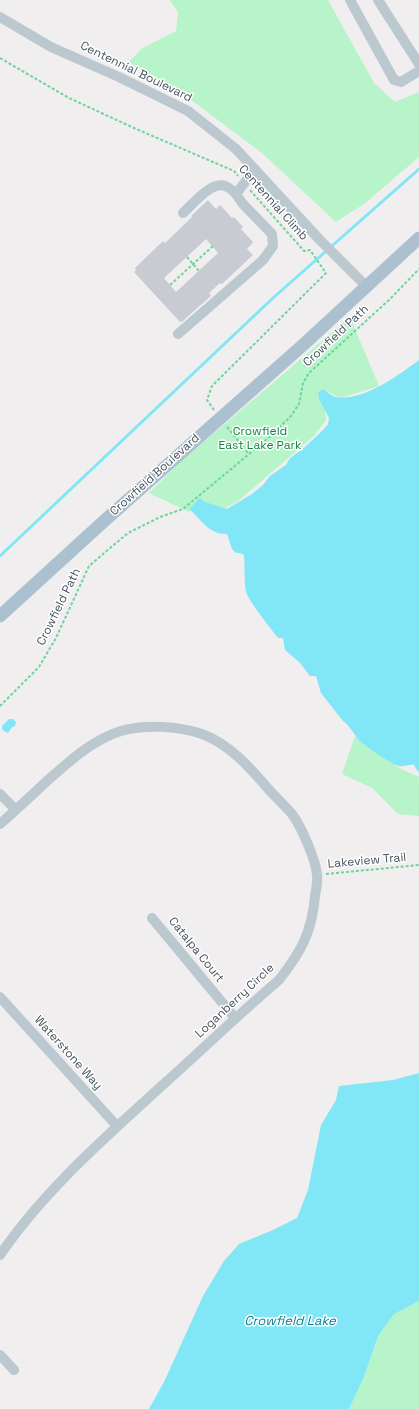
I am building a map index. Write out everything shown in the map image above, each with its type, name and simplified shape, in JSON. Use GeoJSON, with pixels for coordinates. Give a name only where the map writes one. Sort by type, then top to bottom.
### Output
{"type":"FeatureCollection","features":[{"type":"Feature","properties":{"kind":"main road","name":"Crowfield Boulevard"},"geometry":{"type":"LineString","coordinates":[[0,616],[103,522],[367,287],[419,238]]}},
{"type":"Feature","properties":{"kind":"street"},"geometry":{"type":"LineString","coordinates":[[350,0],[394,80],[401,82],[419,71]]}},
{"type":"Feature","properties":{"kind":"street"},"geometry":{"type":"LineString","coordinates":[[378,0],[419,64]]}},
{"type":"Feature","properties":{"kind":"street","name":"Centennial Boulevard"},"geometry":{"type":"LineString","coordinates":[[0,17],[51,47],[188,110],[236,148],[319,239],[367,287]]}},
{"type":"Feature","properties":{"kind":"street"},"geometry":{"type":"LineString","coordinates":[[236,194],[255,169]]}},
{"type":"Feature","properties":{"kind":"street"},"geometry":{"type":"LineString","coordinates":[[178,334],[263,260],[273,246],[272,234],[242,203],[236,194],[225,186],[216,185],[208,190],[183,213]]}},
{"type":"Feature","properties":{"kind":"street","name":"Loganberry Circle"},"geometry":{"type":"LineString","coordinates":[[0,824],[79,753],[99,741],[121,731],[142,728],[184,730],[203,735],[225,747],[248,765],[292,815],[304,835],[317,875],[314,912],[307,938],[294,962],[279,980],[235,1018],[117,1126],[51,1191],[16,1231],[0,1255]]}},
{"type":"Feature","properties":{"kind":"street"},"geometry":{"type":"LineString","coordinates":[[0,794],[16,810]]}},
{"type":"Feature","properties":{"kind":"street","name":"Catalpa Court"},"geometry":{"type":"LineString","coordinates":[[152,918],[235,1018]]}},
{"type":"Feature","properties":{"kind":"street","name":"Waterstone Way"},"geometry":{"type":"LineString","coordinates":[[0,997],[117,1126]]}},
{"type":"Feature","properties":{"kind":"street"},"geometry":{"type":"LineString","coordinates":[[0,1355],[14,1370]]}},
{"type":"Feature","properties":{"kind":"path","name":"Centennial Climb"},"geometry":{"type":"LineString","coordinates":[[0,58],[69,98],[234,171],[304,251],[310,250],[326,272],[212,386],[207,400],[249,454]]}},
{"type":"Feature","properties":{"kind":"path"},"geometry":{"type":"LineString","coordinates":[[170,285],[212,246]]}},
{"type":"Feature","properties":{"kind":"path"},"geometry":{"type":"LineString","coordinates":[[187,257],[199,270]]}},
{"type":"Feature","properties":{"kind":"path","name":"Crowfield Path"},"geometry":{"type":"LineString","coordinates":[[0,706],[39,667],[56,638],[89,566],[128,533],[183,509],[292,416],[299,404],[303,383],[309,373],[390,299],[419,269]]}},
{"type":"Feature","properties":{"kind":"path","name":"Lakeview Trail"},"geometry":{"type":"LineString","coordinates":[[317,875],[419,865]]}},
{"type":"Feature","properties":{"kind":"green space"},"geometry":{"type":"Polygon","coordinates":[[[170,0],[328,0],[374,83],[395,102],[419,92],[419,157],[364,204],[336,222],[262,153],[178,90],[129,62],[141,49],[176,31],[178,13],[170,0]]]}},
{"type":"Feature","properties":{"kind":"green space","name":"Crowfield East Lake Park"},"geometry":{"type":"Polygon","coordinates":[[[350,317],[379,386],[340,398],[323,389],[318,393],[319,399],[325,409],[326,420],[314,436],[238,501],[222,509],[214,508],[199,499],[189,512],[149,493],[179,463],[350,317]]]}},
{"type":"Feature","properties":{"kind":"green space"},"geometry":{"type":"Polygon","coordinates":[[[355,736],[401,769],[419,777],[419,816],[398,814],[372,788],[342,774],[355,736]]]}},
{"type":"Feature","properties":{"kind":"green space"},"geometry":{"type":"Polygon","coordinates":[[[419,1301],[418,1409],[349,1409],[364,1377],[378,1336],[394,1314],[419,1301]]]}},
{"type":"Feature","properties":{"kind":"water"},"geometry":{"type":"Polygon","coordinates":[[[419,360],[419,772],[414,765],[399,766],[391,762],[359,740],[321,693],[316,676],[310,676],[300,663],[285,650],[283,638],[278,638],[251,601],[246,592],[244,555],[236,553],[232,549],[227,534],[215,532],[210,529],[189,509],[200,498],[205,502],[227,509],[252,494],[263,485],[270,476],[286,465],[290,458],[304,448],[328,424],[329,418],[319,399],[318,393],[323,389],[332,396],[336,397],[357,395],[391,380],[419,360]]]}},
{"type":"Feature","properties":{"kind":"water"},"geometry":{"type":"Polygon","coordinates":[[[9,719],[13,719],[16,722],[15,726],[7,733],[2,729],[2,726],[9,719]]]}},
{"type":"Feature","properties":{"kind":"water","name":"Crowfield Lake"},"geometry":{"type":"Polygon","coordinates":[[[419,1073],[419,1301],[394,1314],[378,1336],[364,1377],[349,1409],[149,1409],[164,1382],[203,1296],[224,1261],[239,1244],[297,1218],[308,1190],[321,1125],[336,1100],[339,1086],[393,1080],[419,1073]]]}},
{"type":"Feature","properties":{"kind":"building"},"geometry":{"type":"Polygon","coordinates":[[[208,200],[216,209],[220,205],[243,227],[241,229],[253,242],[247,249],[253,255],[222,284],[220,283],[209,293],[211,296],[180,322],[134,272],[136,270],[135,268],[163,241],[165,243],[192,217],[191,216],[208,200]],[[206,239],[164,278],[176,292],[218,253],[206,239]]]}},
{"type":"Feature","properties":{"kind":"waterway"},"geometry":{"type":"LineString","coordinates":[[0,556],[273,298],[419,169]]}}]}
